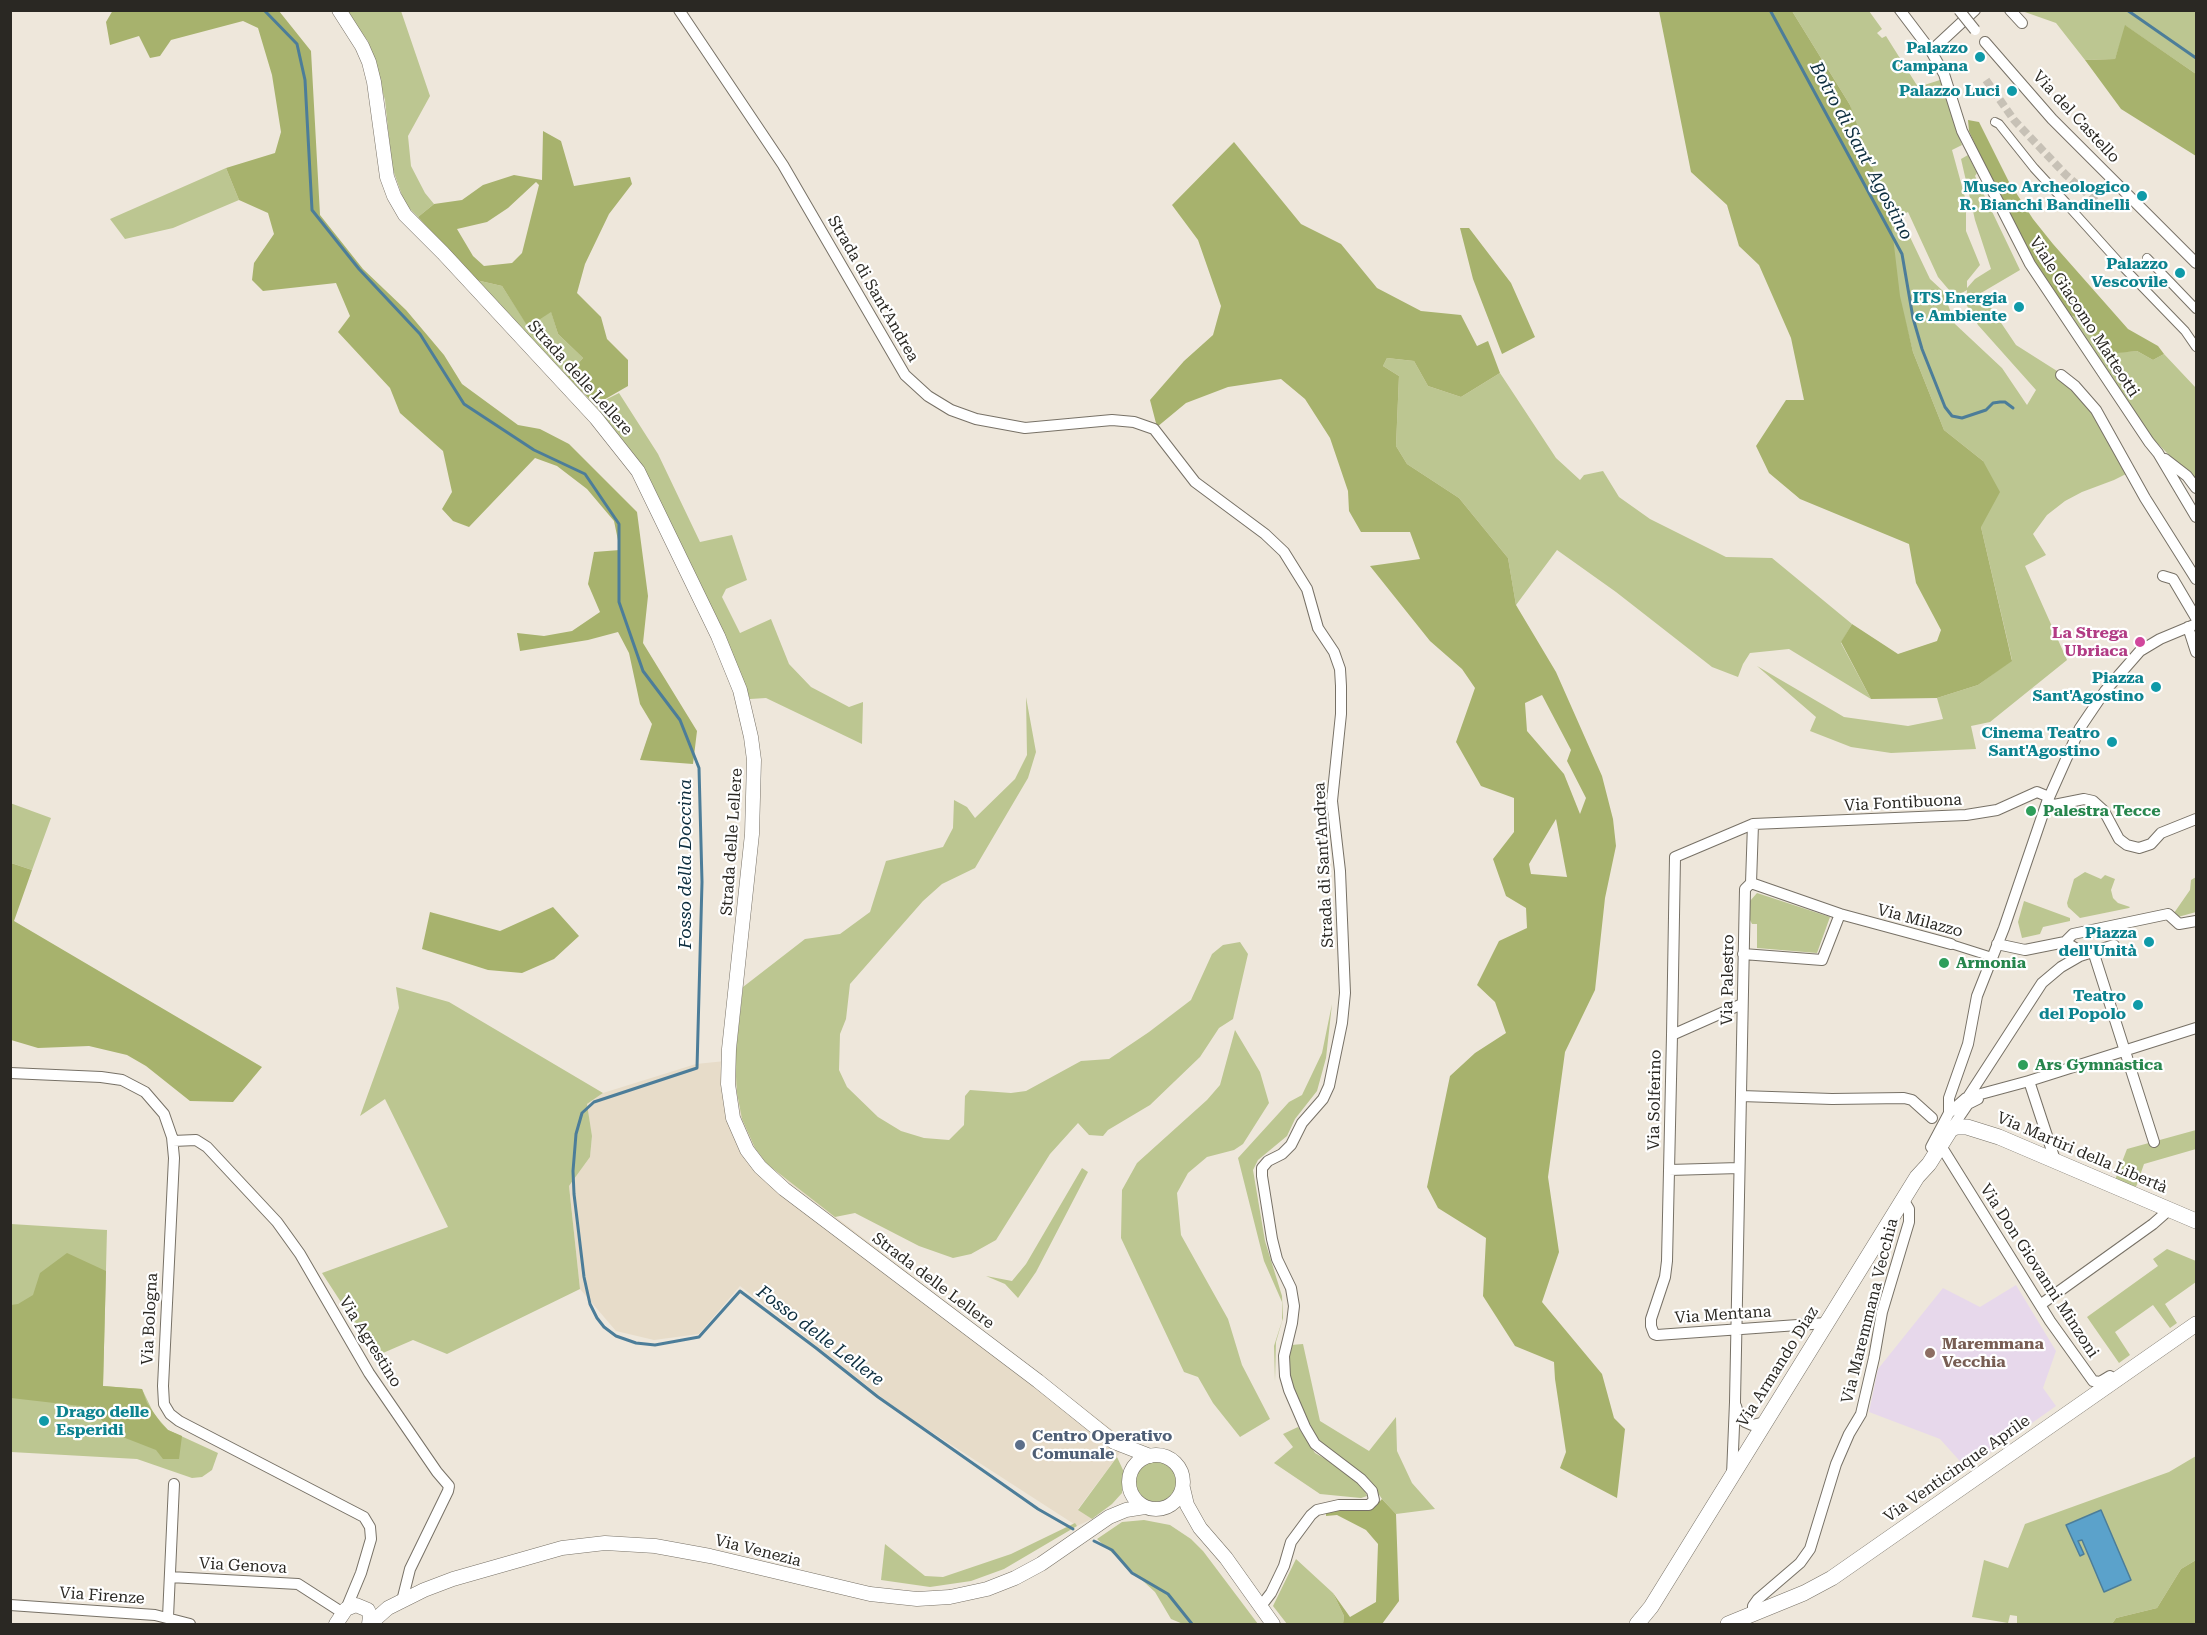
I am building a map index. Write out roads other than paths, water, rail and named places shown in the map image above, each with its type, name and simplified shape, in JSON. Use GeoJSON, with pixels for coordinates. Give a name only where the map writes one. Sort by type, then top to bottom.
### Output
{"type":"FeatureCollection","features":[{"type":"Feature","properties":{"kind":"main road","name":"Via Martiri della Libertà"},"geometry":{"type":"LineString","coordinates":[[1947,1128],[1962,1126],[1980,1130],[2196,1221]]}},
{"type":"Feature","properties":{"kind":"main road","name":"Via Armando Diaz"},"geometry":{"type":"LineString","coordinates":[[1637,1624],[1651,1606],[1903,1199],[1941,1146],[1947,1128]]}},
{"type":"Feature","properties":{"kind":"main road","name":"Via Venticinque Aprile"},"geometry":{"type":"LineString","coordinates":[[1728,1624],[1810,1590],[1832,1578],[2196,1324]]}},
{"type":"Feature","properties":{"kind":"main road"},"geometry":{"type":"LineString","coordinates":[[1647,1624],[1651,1606]]}},
{"type":"Feature","properties":{"kind":"street","name":"Strada delle Lellere"},"geometry":{"type":"LineString","coordinates":[[339,10],[362,46],[369,62],[374,82],[387,177],[394,196],[405,215],[596,418],[638,471],[718,636],[740,690],[754,760],[752,834],[729,1048],[728,1084],[731,1109],[742,1141],[757,1163],[780,1186],[1038,1381],[1114,1442],[1150,1456]]}},
{"type":"Feature","properties":{"kind":"street","name":"Strada di Sant'Andrea"},"geometry":{"type":"LineString","coordinates":[[679,10],[783,165],[910,379],[928,396],[951,410],[976,419],[1025,428],[1112,420],[1134,422],[1155,429],[1195,482],[1265,534],[1284,552],[1307,589],[1318,628],[1334,652],[1340,669],[1341,686],[1341,714],[1332,801],[1340,871],[1345,993],[1342,1023],[1329,1086],[1323,1099],[1302,1123],[1291,1146],[1268,1161],[1262,1168],[1262,1176],[1272,1239],[1277,1259],[1291,1288],[1294,1306],[1284,1356],[1285,1376],[1289,1390],[1315,1444],[1361,1479],[1372,1491],[1374,1500],[1369,1505],[1335,1505],[1317,1510],[1311,1515],[1291,1542],[1284,1566],[1271,1593],[1261,1606]]}},
{"type":"Feature","properties":{"kind":"street","name":"Viale Giacomo Matteotti"},"geometry":{"type":"LineString","coordinates":[[1900,10],[1944,74],[1962,131],[2030,264],[2158,453]]}},
{"type":"Feature","properties":{"kind":"street"},"geometry":{"type":"LineString","coordinates":[[1959,10],[1975,30]]}},
{"type":"Feature","properties":{"kind":"street"},"geometry":{"type":"LineString","coordinates":[[1930,51],[1975,10]]}},
{"type":"Feature","properties":{"kind":"street"},"geometry":{"type":"LineString","coordinates":[[2010,10],[2022,22]]}},
{"type":"Feature","properties":{"kind":"street","name":"Via del Castello"},"geometry":{"type":"LineString","coordinates":[[1985,42],[2049,115],[2152,221],[2195,258]]}},
{"type":"Feature","properties":{"kind":"street"},"geometry":{"type":"LineString","coordinates":[[1995,122],[2125,269],[2185,331],[2196,347]]}},
{"type":"Feature","properties":{"kind":"street"},"geometry":{"type":"LineString","coordinates":[[2146,258],[2196,309]]}},
{"type":"Feature","properties":{"kind":"street"},"geometry":{"type":"LineString","coordinates":[[2061,375],[2075,386],[2096,411],[2145,498],[2196,579]]}},
{"type":"Feature","properties":{"kind":"street"},"geometry":{"type":"LineString","coordinates":[[2158,453],[2187,476],[2196,488]]}},
{"type":"Feature","properties":{"kind":"street"},"geometry":{"type":"LineString","coordinates":[[2158,453],[2196,517]]}},
{"type":"Feature","properties":{"kind":"street"},"geometry":{"type":"LineString","coordinates":[[2163,576],[2173,579],[2178,585],[2196,617]]}},
{"type":"Feature","properties":{"kind":"street"},"geometry":{"type":"LineString","coordinates":[[1947,1128],[1949,1098],[1968,1044],[1977,996],[2048,800],[2080,728],[2111,684],[2140,651],[2160,639],[2192,626],[2196,652]]}},
{"type":"Feature","properties":{"kind":"street","name":"Via Fontibuona"},"geometry":{"type":"LineString","coordinates":[[1753,824],[1977,814],[1997,810],[2037,792],[2048,800]]}},
{"type":"Feature","properties":{"kind":"street"},"geometry":{"type":"LineString","coordinates":[[2048,800],[2054,805],[2088,799],[2101,807],[2122,843],[2139,848],[2151,844],[2161,833],[2196,819]]}},
{"type":"Feature","properties":{"kind":"street"},"geometry":{"type":"LineString","coordinates":[[1672,1035],[1675,857],[1753,824]]}},
{"type":"Feature","properties":{"kind":"street","name":"Via Palestro"},"geometry":{"type":"LineString","coordinates":[[1732,1475],[1745,890],[1751,883],[1753,824]]}},
{"type":"Feature","properties":{"kind":"street","name":"Via Milazzo"},"geometry":{"type":"LineString","coordinates":[[1751,883],[1840,914],[1992,957]]}},
{"type":"Feature","properties":{"kind":"street"},"geometry":{"type":"LineString","coordinates":[[1743,954],[1822,960],[1840,914]]}},
{"type":"Feature","properties":{"kind":"street"},"geometry":{"type":"LineString","coordinates":[[2065,942],[2075,933],[2168,914],[2179,924],[2196,921]]}},
{"type":"Feature","properties":{"kind":"street"},"geometry":{"type":"LineString","coordinates":[[1997,944],[2025,950],[2065,942],[2075,948],[2080,956]]}},
{"type":"Feature","properties":{"kind":"street"},"geometry":{"type":"LineString","coordinates":[[1968,1097],[2042,983],[2061,967],[2080,956],[2114,945]]}},
{"type":"Feature","properties":{"kind":"street"},"geometry":{"type":"LineString","coordinates":[[2093,951],[2154,1142]]}},
{"type":"Feature","properties":{"kind":"street","name":"Via Solferino"},"geometry":{"type":"LineString","coordinates":[[1657,1335],[1653,1332],[1650,1323],[1666,1270],[1672,1035],[1742,1004]]}},
{"type":"Feature","properties":{"kind":"street"},"geometry":{"type":"LineString","coordinates":[[1949,1113],[1968,1097],[2029,1081],[2196,1028]]}},
{"type":"Feature","properties":{"kind":"street","name":"Via Bologna"},"geometry":{"type":"LineString","coordinates":[[10,1073],[110,1078],[127,1082],[145,1092],[158,1105],[168,1122],[173,1141],[163,1386],[166,1408],[179,1421],[364,1517],[369,1524],[371,1536],[361,1573],[342,1615]]}},
{"type":"Feature","properties":{"kind":"street"},"geometry":{"type":"LineString","coordinates":[[2029,1081],[2055,1160]]}},
{"type":"Feature","properties":{"kind":"street"},"geometry":{"type":"LineString","coordinates":[[1917,1177],[1947,1128],[1970,1102],[1992,1092]]}},
{"type":"Feature","properties":{"kind":"street"},"geometry":{"type":"LineString","coordinates":[[1741,1096],[1832,1099],[1904,1098],[1912,1100],[1947,1128]]}},
{"type":"Feature","properties":{"kind":"street","name":"Via Agrestino"},"geometry":{"type":"LineString","coordinates":[[173,1141],[191,1140],[202,1143],[277,1221],[300,1254],[369,1373],[449,1486],[410,1569],[402,1601]]}},
{"type":"Feature","properties":{"kind":"street","name":"Via Don Giovanni Minzoni"},"geometry":{"type":"LineString","coordinates":[[1941,1146],[2040,1305],[2094,1383],[2101,1382],[2137,1359],[2156,1352]]}},
{"type":"Feature","properties":{"kind":"street","name":"Via Solferino"},"geometry":{"type":"LineString","coordinates":[[1669,1170],[1739,1168]]}},
{"type":"Feature","properties":{"kind":"street","name":"Via Maremmana Vecchia"},"geometry":{"type":"LineString","coordinates":[[1753,1614],[1753,1606],[1758,1599],[1800,1563],[1812,1545],[1836,1464],[1861,1414],[1884,1305],[1909,1222],[1909,1209],[1903,1199]]}},
{"type":"Feature","properties":{"kind":"street"},"geometry":{"type":"LineString","coordinates":[[2040,1305],[2153,1224],[2170,1209]]}},
{"type":"Feature","properties":{"kind":"street","name":"Via Mentana"},"geometry":{"type":"LineString","coordinates":[[1657,1335],[1826,1323]]}},
{"type":"Feature","properties":{"kind":"street"},"geometry":{"type":"LineString","coordinates":[[1735,1402],[1739,1416],[1745,1422],[1752,1425],[1765,1422]]}},
{"type":"Feature","properties":{"kind":"street","name":"Strada delle Lellere"},"geometry":{"type":"LineString","coordinates":[[1114,1442],[1126,1462],[1130,1483]]}},
{"type":"Feature","properties":{"kind":"street"},"geometry":{"type":"LineString","coordinates":[[1200,1528],[1177,1513],[1145,1507],[1138,1503],[1130,1483],[1137,1464],[1150,1456],[1168,1458],[1175,1463],[1180,1470],[1187,1505],[1200,1528],[1226,1558],[1273,1624]]}},
{"type":"Feature","properties":{"kind":"street","name":"Via Venezia"},"geometry":{"type":"LineString","coordinates":[[1109,1518],[1124,1499],[1130,1483]]}},
{"type":"Feature","properties":{"kind":"street"},"geometry":{"type":"LineString","coordinates":[[168,1617],[174,1484]]}},
{"type":"Feature","properties":{"kind":"street"},"geometry":{"type":"LineString","coordinates":[[1161,1509],[1175,1502],[1183,1488]]}},
{"type":"Feature","properties":{"kind":"street","name":"Via Venezia"},"geometry":{"type":"LineString","coordinates":[[369,1624],[388,1608],[453,1579],[570,1546],[605,1543],[647,1545],[710,1556],[870,1594],[909,1599],[941,1598],[979,1591],[1022,1575],[1058,1554],[1109,1518],[1126,1510],[1145,1507]]}},
{"type":"Feature","properties":{"kind":"street","name":"Via Bologna"},"geometry":{"type":"LineString","coordinates":[[361,1573],[359,1593],[364,1607]]}},
{"type":"Feature","properties":{"kind":"street","name":"Via Genova"},"geometry":{"type":"LineString","coordinates":[[170,1577],[298,1584],[342,1615]]}},
{"type":"Feature","properties":{"kind":"street","name":"Via Firenze"},"geometry":{"type":"LineString","coordinates":[[10,1605],[100,1610],[168,1617],[190,1624]]}},
{"type":"Feature","properties":{"kind":"street","name":"Via Venezia"},"geometry":{"type":"LineString","coordinates":[[342,1615],[353,1605],[388,1608]]}},
{"type":"Feature","properties":{"kind":"street"},"geometry":{"type":"LineString","coordinates":[[364,1607],[370,1616],[369,1624]]}},
{"type":"Feature","properties":{"kind":"water"},"geometry":{"type":"Polygon","coordinates":[[[2101,1510],[2131,1580],[2104,1592],[2082,1540],[2078,1541],[2084,1554],[2080,1556],[2066,1525],[2101,1510]]]}},
{"type":"Feature","properties":{"kind":"waterway","name":"Fosso della Doccina"},"geometry":{"type":"LineString","coordinates":[[264,10],[297,44],[305,80],[312,210],[359,269],[420,334],[464,404],[534,450],[585,474],[619,524],[619,602],[643,671],[680,720],[699,768],[702,882],[697,1068],[594,1102],[582,1113],[576,1134],[574,1194],[584,1277],[590,1304],[597,1318],[616,1336],[636,1343],[655,1345],[699,1337],[740,1291],[878,1397],[1038,1509],[1073,1529]]}},
{"type":"Feature","properties":{"kind":"waterway","name":"Botro di Sant' Agostino"},"geometry":{"type":"LineString","coordinates":[[1770,10],[1902,254],[1913,318],[1922,349],[1945,407],[1952,416],[1962,418],[1986,410],[1993,403],[2005,402],[2013,408]]}},
{"type":"Feature","properties":{"kind":"waterway"},"geometry":{"type":"LineString","coordinates":[[2127,10],[2196,58]]}},
{"type":"Feature","properties":{"kind":"waterway","name":"Fosso delle Lellere"},"geometry":{"type":"LineString","coordinates":[[1094,1541],[1112,1550],[1132,1573],[1168,1594],[1192,1624]]}},
{"type":"Feature","properties":{"kind":"tunnel"},"geometry":{"type":"LineString","coordinates":[[1986,80],[2014,120],[2066,175],[2097,202]]}},
{"type":"Feature","properties":{"kind":"place","name":"Palazzo Campana"},"geometry":{"type":"Point","coordinates":[1980,57]}},
{"type":"Feature","properties":{"kind":"place","name":"Palazzo Luci"},"geometry":{"type":"Point","coordinates":[2012,91]}},
{"type":"Feature","properties":{"kind":"place","name":"Museo Archeologico R. Bianchi Bandinelli"},"geometry":{"type":"Point","coordinates":[2142,196]}},
{"type":"Feature","properties":{"kind":"place","name":"Palazzo Vescovile"},"geometry":{"type":"Point","coordinates":[2180,273]}},
{"type":"Feature","properties":{"kind":"place","name":"ITS Energia e Ambiente"},"geometry":{"type":"Point","coordinates":[2019,307]}},
{"type":"Feature","properties":{"kind":"place","name":"La Strega Ubriaca"},"geometry":{"type":"Point","coordinates":[2140,642]}},
{"type":"Feature","properties":{"kind":"place","name":"Piazza Sant'Agostino"},"geometry":{"type":"Point","coordinates":[2156,687]}},
{"type":"Feature","properties":{"kind":"place","name":"Cinema Teatro Sant'Agostino"},"geometry":{"type":"Point","coordinates":[2112,742]}},
{"type":"Feature","properties":{"kind":"place","name":"Palestra Tecce"},"geometry":{"type":"Point","coordinates":[2031,811]}},
{"type":"Feature","properties":{"kind":"place","name":"Piazza dell'Unità"},"geometry":{"type":"Point","coordinates":[2149,942]}},
{"type":"Feature","properties":{"kind":"place","name":"Armonia"},"geometry":{"type":"Point","coordinates":[1944,963]}},
{"type":"Feature","properties":{"kind":"place","name":"Teatro del Popolo"},"geometry":{"type":"Point","coordinates":[2138,1005]}},
{"type":"Feature","properties":{"kind":"place","name":"Ars Gymnastica"},"geometry":{"type":"Point","coordinates":[2023,1065]}},
{"type":"Feature","properties":{"kind":"place","name":"Maremmana Vecchia"},"geometry":{"type":"Point","coordinates":[1930,1353]}},
{"type":"Feature","properties":{"kind":"place","name":"Drago delle Esperidi"},"geometry":{"type":"Point","coordinates":[44,1421]}},
{"type":"Feature","properties":{"kind":"place","name":"Centro Operativo Comunale"},"geometry":{"type":"Point","coordinates":[1020,1445]}}]}
